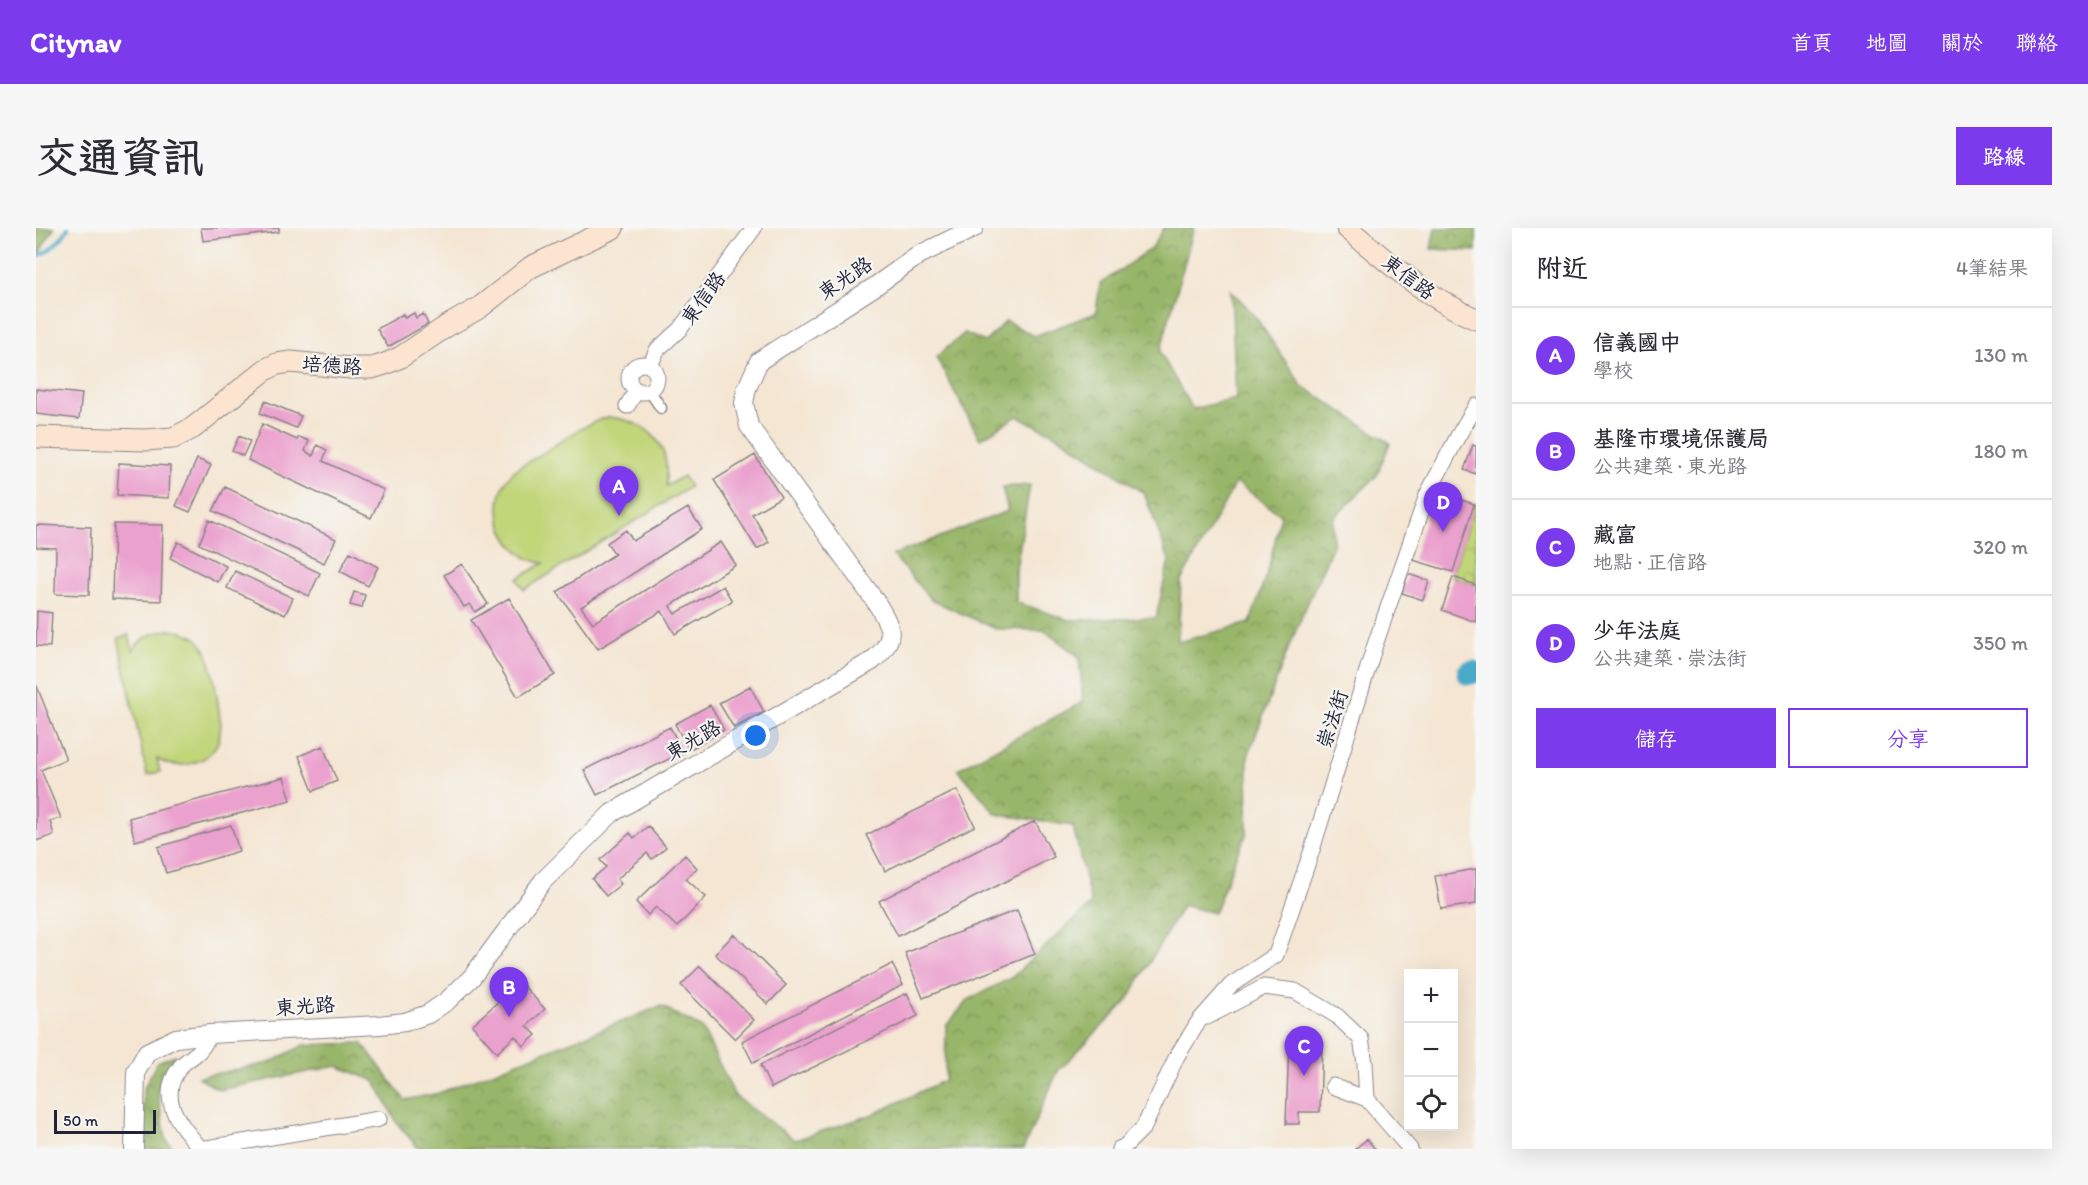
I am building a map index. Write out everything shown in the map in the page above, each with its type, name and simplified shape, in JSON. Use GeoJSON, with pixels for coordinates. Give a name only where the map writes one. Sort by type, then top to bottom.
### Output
{"type":"FeatureCollection","features":[{"type":"Feature","properties":{"kind":"main road","name":"培德路"},"geometry":{"type":"LineString","coordinates":[[36,437],[145,440],[173,438],[193,428],[265,369],[277,364],[291,362],[350,368],[372,368],[385,364],[401,357],[479,308],[531,267],[613,228]]}},
{"type":"Feature","properties":{"kind":"main road","name":"東信路"},"geometry":{"type":"LineString","coordinates":[[1347,228],[1424,291],[1476,319]]}},
{"type":"Feature","properties":{"kind":"street","name":"東信路"},"geometry":{"type":"LineString","coordinates":[[650,366],[657,350],[680,329],[754,228]]}},
{"type":"Feature","properties":{"kind":"street","name":"東光路"},"geometry":{"type":"LineString","coordinates":[[134,1149],[136,1072],[147,1052],[176,1038],[388,1024],[405,1022],[428,1014],[472,977],[543,881],[612,813],[872,662],[880,655],[889,639],[888,621],[749,426],[744,403],[747,388],[759,361],[874,287],[919,255],[974,228]]}},
{"type":"Feature","properties":{"kind":"street"},"geometry":{"type":"LineString","coordinates":[[627,406],[643,390],[656,380],[655,372],[650,366],[641,364],[631,372],[629,380],[643,390],[661,408]]}},
{"type":"Feature","properties":{"kind":"street","name":"崇法街"},"geometry":{"type":"LineString","coordinates":[[1119,1149],[1124,1147],[1144,1127],[1177,1056],[1199,1021],[1231,985],[1276,955],[1332,786],[1375,645],[1423,506],[1452,446],[1476,406]]}},
{"type":"Feature","properties":{"kind":"street"},"geometry":{"type":"LineString","coordinates":[[1199,1021],[1264,987],[1295,991],[1337,1016],[1361,1039],[1367,1099]]}},
{"type":"Feature","properties":{"kind":"street"},"geometry":{"type":"LineString","coordinates":[[210,1034],[199,1051],[181,1065],[170,1087],[171,1106],[181,1126],[201,1149],[379,1119]]}},
{"type":"Feature","properties":{"kind":"street"},"geometry":{"type":"LineString","coordinates":[[1333,1086],[1367,1099],[1410,1149]]}},
{"type":"Feature","properties":{"kind":"green space"},"geometry":{"type":"Polygon","coordinates":[[[36,228],[54,228],[36,258],[36,228]]]}},
{"type":"Feature","properties":{"kind":"green space"},"geometry":{"type":"Polygon","coordinates":[[[1164,228],[1194,228],[1160,352],[1192,409],[1236,399],[1231,290],[1255,316],[1302,386],[1390,443],[1377,475],[1333,519],[1333,545],[1290,644],[1248,756],[1247,833],[1214,913],[1183,905],[1127,1001],[1058,1071],[1023,1149],[419,1149],[397,1123],[375,1081],[337,1066],[219,1090],[198,1077],[269,1063],[304,1045],[362,1043],[405,1100],[439,1093],[661,1006],[702,1028],[735,1096],[795,1140],[874,1114],[945,1080],[946,1026],[968,1000],[1011,978],[1091,904],[1073,826],[996,814],[958,769],[1083,702],[1079,657],[1044,630],[996,629],[931,600],[893,555],[1008,511],[1002,487],[1030,485],[1016,569],[1016,602],[1069,620],[1156,618],[1169,560],[1144,493],[1058,436],[1017,416],[980,439],[936,357],[965,333],[985,342],[1006,321],[1034,336],[1096,313],[1100,284],[1152,248],[1164,228]],[[1236,482],[1181,581],[1178,642],[1250,623],[1268,570],[1281,515],[1236,482]]]}},
{"type":"Feature","properties":{"kind":"green space"},"geometry":{"type":"Polygon","coordinates":[[[1435,228],[1476,228],[1476,251],[1431,249],[1435,228]]]}},
{"type":"Feature","properties":{"kind":"green space"},"geometry":{"type":"Polygon","coordinates":[[[608,417],[627,420],[644,428],[657,440],[662,449],[665,458],[666,486],[683,476],[690,487],[524,590],[517,579],[544,563],[529,559],[517,550],[503,530],[499,507],[505,483],[520,467],[580,430],[608,417]]]}},
{"type":"Feature","properties":{"kind":"green space"},"geometry":{"type":"Polygon","coordinates":[[[1474,504],[1476,504],[1476,585],[1453,577],[1474,504]]]}},
{"type":"Feature","properties":{"kind":"green space"},"geometry":{"type":"Polygon","coordinates":[[[169,630],[193,636],[207,654],[216,691],[221,724],[220,734],[217,744],[206,757],[181,765],[165,763],[157,759],[160,772],[147,775],[118,638],[129,635],[133,651],[139,642],[148,636],[169,630]]]}},
{"type":"Feature","properties":{"kind":"green space"},"geometry":{"type":"Polygon","coordinates":[[[175,1055],[157,1090],[166,1139],[173,1149],[145,1149],[143,1090],[157,1062],[175,1055]]]}},
{"type":"Feature","properties":{"kind":"building"},"geometry":{"type":"Polygon","coordinates":[[[201,228],[279,228],[279,232],[203,241],[201,228]]]}},
{"type":"Feature","properties":{"kind":"building"},"geometry":{"type":"Polygon","coordinates":[[[414,313],[416,318],[423,314],[428,324],[388,347],[377,329],[403,314],[405,318],[414,313]]]}},
{"type":"Feature","properties":{"kind":"building"},"geometry":{"type":"Polygon","coordinates":[[[36,389],[82,394],[79,419],[36,414],[36,389]]]}},
{"type":"Feature","properties":{"kind":"building"},"geometry":{"type":"Polygon","coordinates":[[[265,401],[301,416],[296,428],[260,413],[265,401]]]}},
{"type":"Feature","properties":{"kind":"building"},"geometry":{"type":"Polygon","coordinates":[[[262,424],[297,440],[299,437],[309,441],[305,451],[313,456],[317,445],[327,450],[323,461],[384,490],[371,518],[248,460],[262,424]]]}},
{"type":"Feature","properties":{"kind":"building"},"geometry":{"type":"Polygon","coordinates":[[[239,436],[250,441],[243,456],[232,451],[239,436]]]}},
{"type":"Feature","properties":{"kind":"building"},"geometry":{"type":"Polygon","coordinates":[[[1473,445],[1476,446],[1476,474],[1464,470],[1473,445]]]}},
{"type":"Feature","properties":{"kind":"building"},"geometry":{"type":"Polygon","coordinates":[[[755,455],[781,497],[752,514],[769,542],[757,549],[714,480],[755,455]]]}},
{"type":"Feature","properties":{"kind":"building"},"geometry":{"type":"Polygon","coordinates":[[[197,459],[211,465],[190,512],[176,506],[197,459]]]}},
{"type":"Feature","properties":{"kind":"building"},"geometry":{"type":"Polygon","coordinates":[[[119,463],[170,466],[169,498],[117,495],[119,463]]]}},
{"type":"Feature","properties":{"kind":"building"},"geometry":{"type":"Polygon","coordinates":[[[225,487],[336,539],[324,563],[213,511],[225,487]]]}},
{"type":"Feature","properties":{"kind":"building"},"geometry":{"type":"Polygon","coordinates":[[[1434,491],[1474,504],[1453,572],[1413,560],[1434,491]]]}},
{"type":"Feature","properties":{"kind":"building"},"geometry":{"type":"Polygon","coordinates":[[[688,508],[702,529],[581,607],[593,623],[721,542],[736,565],[670,606],[675,614],[723,586],[732,601],[675,634],[662,611],[598,649],[557,592],[615,554],[607,543],[626,530],[633,541],[688,508]]]}},
{"type":"Feature","properties":{"kind":"building"},"geometry":{"type":"Polygon","coordinates":[[[209,520],[320,573],[309,596],[199,544],[209,520]]]}},
{"type":"Feature","properties":{"kind":"building"},"geometry":{"type":"Polygon","coordinates":[[[114,524],[163,525],[161,601],[112,599],[114,524]]]}},
{"type":"Feature","properties":{"kind":"building"},"geometry":{"type":"Polygon","coordinates":[[[36,525],[91,527],[89,595],[55,594],[56,548],[36,547],[36,525]]]}},
{"type":"Feature","properties":{"kind":"building"},"geometry":{"type":"Polygon","coordinates":[[[178,542],[226,566],[218,582],[170,558],[178,542]]]}},
{"type":"Feature","properties":{"kind":"building"},"geometry":{"type":"Polygon","coordinates":[[[350,552],[378,567],[368,586],[340,571],[350,552]]]}},
{"type":"Feature","properties":{"kind":"building"},"geometry":{"type":"Polygon","coordinates":[[[462,564],[488,604],[475,612],[470,604],[464,607],[444,575],[462,564]]]}},
{"type":"Feature","properties":{"kind":"building"},"geometry":{"type":"Polygon","coordinates":[[[235,571],[293,598],[285,615],[227,588],[235,571]]]}},
{"type":"Feature","properties":{"kind":"building"},"geometry":{"type":"Polygon","coordinates":[[[1408,574],[1429,581],[1423,600],[1402,593],[1408,574]]]}},
{"type":"Feature","properties":{"kind":"building"},"geometry":{"type":"Polygon","coordinates":[[[1453,577],[1476,585],[1476,622],[1442,610],[1453,577]]]}},
{"type":"Feature","properties":{"kind":"building"},"geometry":{"type":"Polygon","coordinates":[[[354,592],[365,595],[362,608],[350,605],[354,592]]]}},
{"type":"Feature","properties":{"kind":"building"},"geometry":{"type":"Polygon","coordinates":[[[509,598],[555,675],[518,697],[471,620],[509,598]]]}},
{"type":"Feature","properties":{"kind":"building"},"geometry":{"type":"Polygon","coordinates":[[[37,611],[52,613],[50,647],[36,646],[37,611]]]}},
{"type":"Feature","properties":{"kind":"building"},"geometry":{"type":"Polygon","coordinates":[[[36,684],[66,759],[41,770],[61,818],[50,821],[54,835],[36,841],[36,684]]]}},
{"type":"Feature","properties":{"kind":"building"},"geometry":{"type":"Polygon","coordinates":[[[750,686],[764,712],[734,728],[719,703],[750,686]]]}},
{"type":"Feature","properties":{"kind":"building"},"geometry":{"type":"Polygon","coordinates":[[[710,705],[724,730],[689,750],[675,724],[710,705]]]}},
{"type":"Feature","properties":{"kind":"building"},"geometry":{"type":"Polygon","coordinates":[[[670,727],[683,752],[597,795],[584,770],[670,727]]]}},
{"type":"Feature","properties":{"kind":"building"},"geometry":{"type":"Polygon","coordinates":[[[323,746],[337,781],[313,791],[299,756],[323,746]]]}},
{"type":"Feature","properties":{"kind":"building"},"geometry":{"type":"Polygon","coordinates":[[[284,777],[291,800],[135,841],[129,818],[284,777]]]}},
{"type":"Feature","properties":{"kind":"building"},"geometry":{"type":"Polygon","coordinates":[[[957,790],[975,826],[885,871],[866,835],[957,790]]]}},
{"type":"Feature","properties":{"kind":"building"},"geometry":{"type":"Polygon","coordinates":[[[1035,821],[1054,857],[898,936],[879,901],[1035,821]]]}},
{"type":"Feature","properties":{"kind":"building"},"geometry":{"type":"Polygon","coordinates":[[[231,825],[239,851],[166,873],[158,847],[231,825]]]}},
{"type":"Feature","properties":{"kind":"building"},"geometry":{"type":"Polygon","coordinates":[[[648,826],[666,847],[652,859],[647,853],[617,879],[621,884],[606,896],[592,879],[606,867],[600,860],[630,833],[634,838],[648,826]]]}},
{"type":"Feature","properties":{"kind":"building"},"geometry":{"type":"Polygon","coordinates":[[[685,855],[697,868],[686,879],[706,897],[677,927],[656,907],[648,915],[636,902],[685,855]]]}},
{"type":"Feature","properties":{"kind":"building"},"geometry":{"type":"Polygon","coordinates":[[[1476,869],[1476,904],[1441,909],[1435,876],[1476,869]]]}},
{"type":"Feature","properties":{"kind":"building"},"geometry":{"type":"Polygon","coordinates":[[[1017,910],[1035,954],[923,998],[905,953],[1017,910]]]}},
{"type":"Feature","properties":{"kind":"building"},"geometry":{"type":"Polygon","coordinates":[[[734,934],[786,985],[768,1004],[715,954],[734,934]]]}},
{"type":"Feature","properties":{"kind":"building"},"geometry":{"type":"Polygon","coordinates":[[[892,964],[903,985],[753,1063],[742,1041],[892,964]]]}},
{"type":"Feature","properties":{"kind":"building"},"geometry":{"type":"Polygon","coordinates":[[[700,966],[754,1020],[735,1039],[681,985],[700,966]]]}},
{"type":"Feature","properties":{"kind":"building"},"geometry":{"type":"Polygon","coordinates":[[[520,982],[545,1009],[527,1026],[536,1035],[524,1046],[515,1036],[497,1053],[472,1025],[520,982]]]}},
{"type":"Feature","properties":{"kind":"building"},"geometry":{"type":"Polygon","coordinates":[[[907,993],[918,1016],[771,1088],[760,1065],[907,993]]]}},
{"type":"Feature","properties":{"kind":"building"},"geometry":{"type":"Polygon","coordinates":[[[1289,1040],[1322,1041],[1320,1112],[1299,1112],[1299,1124],[1286,1124],[1289,1040]]]}},
{"type":"Feature","properties":{"kind":"building"},"geometry":{"type":"Polygon","coordinates":[[[1367,1139],[1375,1149],[1355,1149],[1367,1139]]]}},
{"type":"Feature","properties":{"kind":"waterway"},"geometry":{"type":"LineString","coordinates":[[36,256],[45,253],[68,228]]}},
{"type":"Feature","properties":{"kind":"place","name":"信義國中"},"geometry":{"type":"Point","coordinates":[619,516]}},
{"type":"Feature","properties":{"kind":"place","name":"少年法庭"},"geometry":{"type":"Point","coordinates":[1443,532]}},
{"type":"Feature","properties":{"kind":"place","name":"基隆市環境保護局"},"geometry":{"type":"Point","coordinates":[509,1017]}},
{"type":"Feature","properties":{"kind":"place","name":"藏富"},"geometry":{"type":"Point","coordinates":[1304,1076]}}]}
